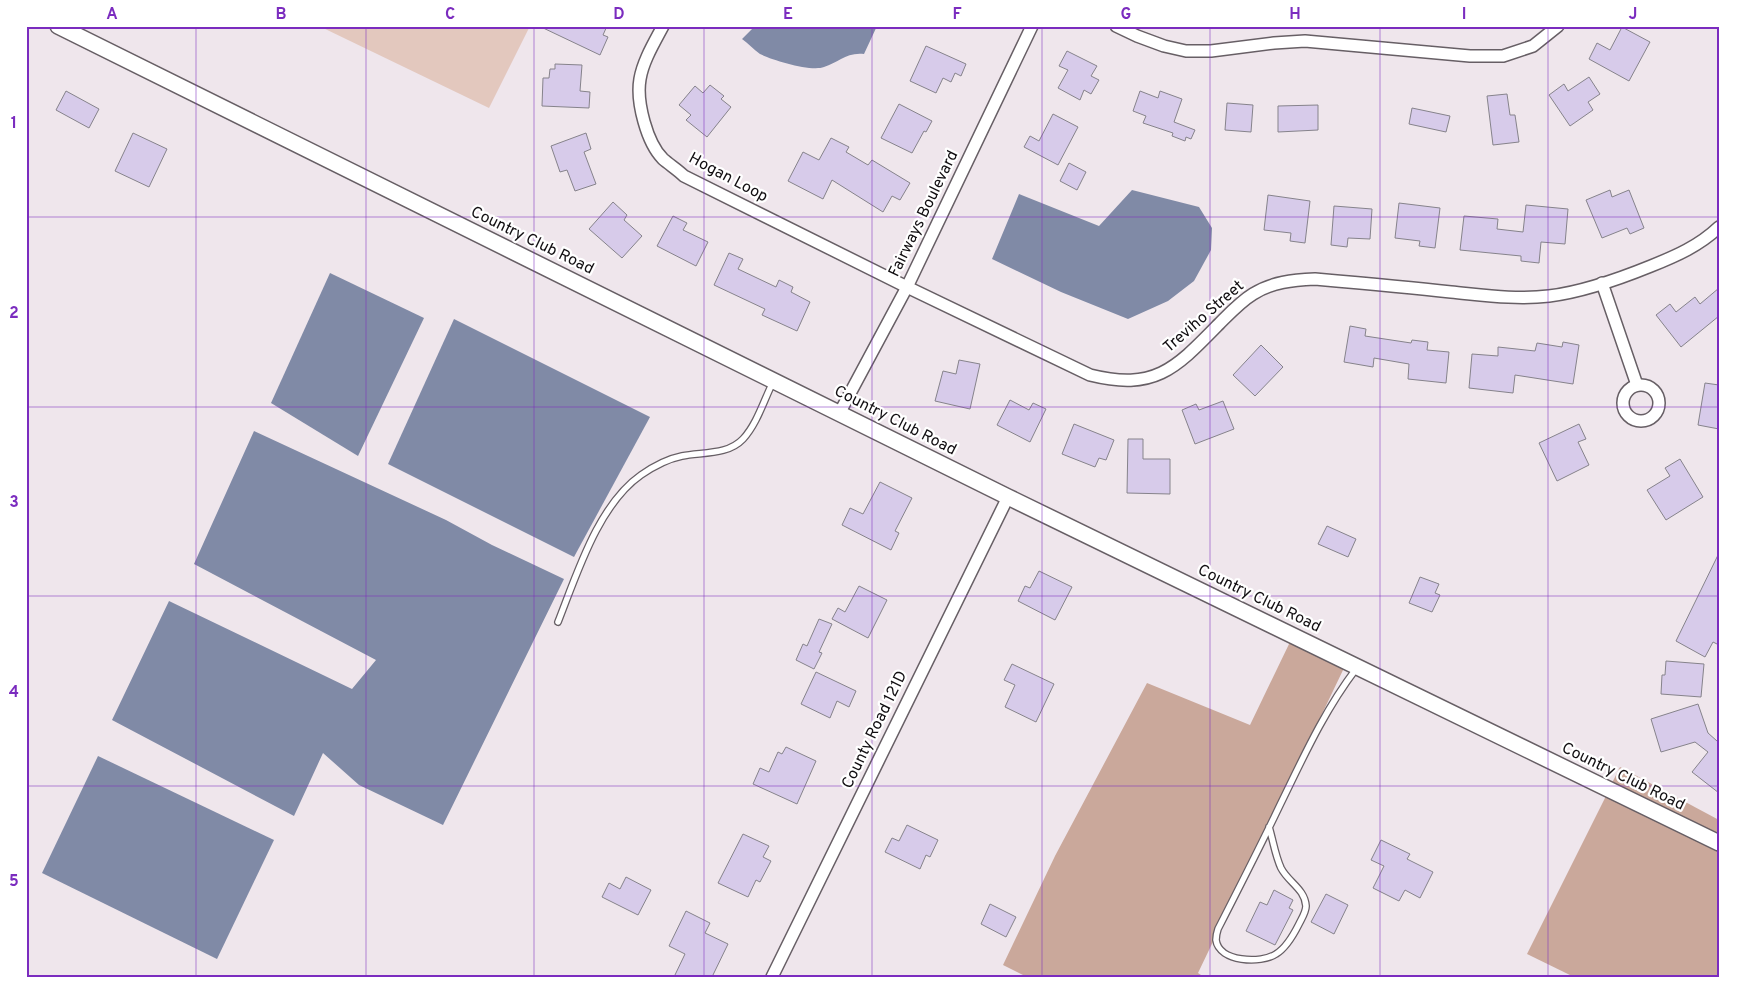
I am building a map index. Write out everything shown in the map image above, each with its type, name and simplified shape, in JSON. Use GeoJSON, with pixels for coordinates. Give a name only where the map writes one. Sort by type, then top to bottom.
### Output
{"type":"FeatureCollection","features":[{"type":"Feature","properties":{"kind":"street","name":"Country Club Road"},"geometry":{"type":"LineString","coordinates":[[58,26],[1008,496],[1719,843]]}},
{"type":"Feature","properties":{"kind":"street","name":"Hogan Loop"},"geometry":{"type":"LineString","coordinates":[[662,26],[640,80],[641,110],[649,136],[662,158],[684,176],[906,287]]}},
{"type":"Feature","properties":{"kind":"street","name":"Fairways Boulevard"},"geometry":{"type":"LineString","coordinates":[[840,412],[906,287],[1032,26]]}},
{"type":"Feature","properties":{"kind":"street"},"geometry":{"type":"LineString","coordinates":[[1116,26],[1164,46],[1186,50],[1211,51],[1305,41],[1470,56],[1503,56],[1533,46],[1558,26]]}},
{"type":"Feature","properties":{"kind":"street","name":"Treviho Street"},"geometry":{"type":"LineString","coordinates":[[906,287],[1090,375],[1113,381],[1130,381],[1150,377],[1171,368],[1192,352],[1236,307],[1252,294],[1274,284],[1294,280],[1315,279],[1514,298],[1550,296],[1584,289],[1635,272],[1685,252],[1719,226]]}},
{"type":"Feature","properties":{"kind":"street"},"geometry":{"type":"LineString","coordinates":[[1602,283],[1637,385]]}},
{"type":"Feature","properties":{"kind":"street","name":"County Road 121D"},"geometry":{"type":"LineString","coordinates":[[772,977],[1008,496]]}},
{"type":"Feature","properties":{"kind":"lane"},"geometry":{"type":"LineString","coordinates":[[558,622],[588,544],[624,489],[640,475],[662,462],[683,456],[734,447],[749,432],[774,380]]}},
{"type":"Feature","properties":{"kind":"lane"},"geometry":{"type":"LineString","coordinates":[[1269,827],[1281,867],[1287,878],[1298,887],[1304,896],[1306,906],[1296,929],[1277,954],[1265,959],[1248,961],[1235,958],[1218,945],[1216,938],[1218,929],[1317,728],[1338,693],[1357,667]]}},
{"type":"Feature","properties":{"kind":"shaded area"},"geometry":{"type":"Polygon","coordinates":[[[319,26],[530,26],[489,108],[319,26]]]}},
{"type":"Feature","properties":{"kind":"shaded area"},"geometry":{"type":"Polygon","coordinates":[[[1290,642],[1344,668],[1198,973],[1204,977],[1027,977],[1003,965],[1055,856],[1147,683],[1250,725],[1290,642]]]}},
{"type":"Feature","properties":{"kind":"shaded area"},"geometry":{"type":"Polygon","coordinates":[[[1620,767],[1719,820],[1719,835],[1612,783],[1620,767]]]}},
{"type":"Feature","properties":{"kind":"shaded area"},"geometry":{"type":"Polygon","coordinates":[[[1606,796],[1719,851],[1719,977],[1574,977],[1527,954],[1606,796]]]}},
{"type":"Feature","properties":{"kind":"water"},"geometry":{"type":"Polygon","coordinates":[[[755,26],[877,26],[864,54],[842,58],[824,67],[810,68],[792,65],[760,54],[742,39],[755,26]]]}},
{"type":"Feature","properties":{"kind":"water"},"geometry":{"type":"Polygon","coordinates":[[[1132,190],[1199,207],[1212,228],[1211,250],[1194,281],[1168,301],[1128,319],[1061,292],[992,259],[1019,194],[1099,226],[1132,190]]]}},
{"type":"Feature","properties":{"kind":"water"},"geometry":{"type":"Polygon","coordinates":[[[330,273],[424,318],[358,456],[271,403],[330,273]]]}},
{"type":"Feature","properties":{"kind":"water"},"geometry":{"type":"Polygon","coordinates":[[[454,319],[650,417],[574,557],[388,464],[454,319]]]}},
{"type":"Feature","properties":{"kind":"water"},"geometry":{"type":"Polygon","coordinates":[[[254,431],[446,520],[492,545],[564,579],[443,825],[359,785],[323,753],[294,816],[112,720],[169,601],[352,689],[376,660],[194,564],[254,431]]]}},
{"type":"Feature","properties":{"kind":"water"},"geometry":{"type":"Polygon","coordinates":[[[98,756],[274,840],[217,959],[42,873],[98,756]]]}},
{"type":"Feature","properties":{"kind":"building"},"geometry":{"type":"Polygon","coordinates":[[[539,26],[607,26],[603,35],[608,37],[600,55],[539,26]]]}},
{"type":"Feature","properties":{"kind":"building"},"geometry":{"type":"Polygon","coordinates":[[[1622,27],[1650,42],[1629,81],[1589,59],[1597,43],[1610,50],[1622,27]]]}},
{"type":"Feature","properties":{"kind":"building"},"geometry":{"type":"Polygon","coordinates":[[[926,46],[966,64],[961,76],[955,73],[951,82],[943,78],[936,93],[910,81],[926,46]]]}},
{"type":"Feature","properties":{"kind":"building"},"geometry":{"type":"Polygon","coordinates":[[[1067,51],[1097,66],[1091,76],[1099,80],[1091,94],[1084,90],[1080,100],[1058,88],[1068,70],[1059,66],[1067,51]]]}},
{"type":"Feature","properties":{"kind":"building"},"geometry":{"type":"Polygon","coordinates":[[[555,64],[582,65],[580,91],[590,92],[589,108],[542,106],[543,78],[549,78],[550,69],[555,69],[555,64]]]}},
{"type":"Feature","properties":{"kind":"building"},"geometry":{"type":"Polygon","coordinates":[[[1589,77],[1600,94],[1588,102],[1593,110],[1570,126],[1549,95],[1564,84],[1568,91],[1589,77]]]}},
{"type":"Feature","properties":{"kind":"building"},"geometry":{"type":"Polygon","coordinates":[[[710,85],[724,96],[721,99],[731,107],[707,137],[686,120],[691,115],[679,105],[695,86],[703,93],[710,85]]]}},
{"type":"Feature","properties":{"kind":"building"},"geometry":{"type":"Polygon","coordinates":[[[66,91],[99,109],[89,128],[56,110],[66,91]]]}},
{"type":"Feature","properties":{"kind":"building"},"geometry":{"type":"Polygon","coordinates":[[[1140,91],[1158,98],[1160,91],[1182,99],[1174,122],[1195,130],[1191,139],[1186,137],[1185,141],[1172,136],[1173,133],[1143,123],[1146,116],[1133,111],[1140,91]]]}},
{"type":"Feature","properties":{"kind":"building"},"geometry":{"type":"Polygon","coordinates":[[[1507,94],[1510,115],[1515,115],[1519,142],[1493,145],[1487,96],[1507,94]]]}},
{"type":"Feature","properties":{"kind":"building"},"geometry":{"type":"Polygon","coordinates":[[[1227,103],[1253,105],[1251,132],[1225,130],[1227,103]]]}},
{"type":"Feature","properties":{"kind":"building"},"geometry":{"type":"Polygon","coordinates":[[[899,104],[932,121],[912,153],[881,138],[899,104]]]}},
{"type":"Feature","properties":{"kind":"building"},"geometry":{"type":"Polygon","coordinates":[[[1318,105],[1318,130],[1278,132],[1278,106],[1318,105]]]}},
{"type":"Feature","properties":{"kind":"building"},"geometry":{"type":"Polygon","coordinates":[[[1412,108],[1450,116],[1446,132],[1409,124],[1412,108]]]}},
{"type":"Feature","properties":{"kind":"building"},"geometry":{"type":"Polygon","coordinates":[[[1053,114],[1078,127],[1058,165],[1024,147],[1030,136],[1039,141],[1053,114]]]}},
{"type":"Feature","properties":{"kind":"building"},"geometry":{"type":"Polygon","coordinates":[[[133,133],[167,149],[149,187],[115,171],[133,133]]]}},
{"type":"Feature","properties":{"kind":"building"},"geometry":{"type":"Polygon","coordinates":[[[586,133],[591,149],[584,152],[596,184],[575,191],[567,170],[560,172],[551,146],[586,133]]]}},
{"type":"Feature","properties":{"kind":"building"},"geometry":{"type":"Polygon","coordinates":[[[831,138],[849,147],[846,152],[868,165],[872,160],[910,183],[900,200],[892,196],[883,212],[832,180],[823,199],[788,181],[803,152],[819,160],[831,138]]]}},
{"type":"Feature","properties":{"kind":"building"},"geometry":{"type":"Polygon","coordinates":[[[1069,163],[1086,172],[1077,190],[1060,181],[1069,163]]]}},
{"type":"Feature","properties":{"kind":"building"},"geometry":{"type":"Polygon","coordinates":[[[1610,190],[1612,197],[1629,190],[1644,228],[1630,234],[1627,228],[1602,238],[1586,200],[1610,190]]]}},
{"type":"Feature","properties":{"kind":"building"},"geometry":{"type":"Polygon","coordinates":[[[1268,195],[1310,201],[1305,243],[1290,241],[1291,233],[1264,230],[1268,195]]]}},
{"type":"Feature","properties":{"kind":"building"},"geometry":{"type":"Polygon","coordinates":[[[613,202],[627,215],[624,220],[642,236],[622,258],[589,229],[613,202]]]}},
{"type":"Feature","properties":{"kind":"building"},"geometry":{"type":"Polygon","coordinates":[[[1399,203],[1440,208],[1435,248],[1419,246],[1420,241],[1395,238],[1399,203]]]}},
{"type":"Feature","properties":{"kind":"building"},"geometry":{"type":"Polygon","coordinates":[[[1526,205],[1568,209],[1565,244],[1541,242],[1539,263],[1521,261],[1521,256],[1460,250],[1464,216],[1498,219],[1497,229],[1523,232],[1526,205]]]}},
{"type":"Feature","properties":{"kind":"building"},"geometry":{"type":"Polygon","coordinates":[[[1334,206],[1372,209],[1370,239],[1348,238],[1347,247],[1331,245],[1334,206]]]}},
{"type":"Feature","properties":{"kind":"building"},"geometry":{"type":"Polygon","coordinates":[[[673,216],[687,223],[683,230],[708,242],[696,266],[657,246],[673,216]]]}},
{"type":"Feature","properties":{"kind":"building"},"geometry":{"type":"Polygon","coordinates":[[[729,253],[743,259],[738,269],[776,287],[779,280],[793,287],[791,292],[810,302],[797,331],[762,315],[765,309],[714,285],[729,253]]]}},
{"type":"Feature","properties":{"kind":"building"},"geometry":{"type":"Polygon","coordinates":[[[1719,288],[1719,316],[1681,347],[1656,315],[1670,304],[1676,312],[1695,297],[1700,304],[1719,288]]]}},
{"type":"Feature","properties":{"kind":"building"},"geometry":{"type":"Polygon","coordinates":[[[1350,326],[1366,329],[1365,336],[1411,343],[1412,340],[1428,342],[1427,350],[1449,352],[1446,383],[1408,379],[1409,364],[1374,358],[1373,367],[1344,362],[1350,326]]]}},
{"type":"Feature","properties":{"kind":"building"},"geometry":{"type":"Polygon","coordinates":[[[1563,342],[1579,345],[1573,384],[1515,375],[1513,393],[1469,388],[1472,354],[1498,356],[1498,347],[1535,351],[1537,343],[1562,347],[1563,342]]]}},
{"type":"Feature","properties":{"kind":"building"},"geometry":{"type":"Polygon","coordinates":[[[1261,345],[1283,367],[1255,396],[1233,375],[1261,345]]]}},
{"type":"Feature","properties":{"kind":"building"},"geometry":{"type":"Polygon","coordinates":[[[959,360],[980,364],[970,409],[935,401],[943,371],[956,374],[959,360]]]}},
{"type":"Feature","properties":{"kind":"building"},"geometry":{"type":"Polygon","coordinates":[[[1705,383],[1719,385],[1719,429],[1698,425],[1705,383]]]}},
{"type":"Feature","properties":{"kind":"building"},"geometry":{"type":"Polygon","coordinates":[[[1010,400],[1029,410],[1033,403],[1046,409],[1030,442],[997,425],[1010,400]]]}},
{"type":"Feature","properties":{"kind":"building"},"geometry":{"type":"Polygon","coordinates":[[[1223,401],[1234,429],[1195,444],[1182,410],[1196,404],[1199,410],[1223,401]]]}},
{"type":"Feature","properties":{"kind":"building"},"geometry":{"type":"Polygon","coordinates":[[[1074,424],[1114,440],[1106,460],[1099,458],[1095,467],[1062,454],[1074,424]]]}},
{"type":"Feature","properties":{"kind":"building"},"geometry":{"type":"Polygon","coordinates":[[[1579,424],[1586,439],[1578,442],[1589,465],[1557,481],[1539,443],[1579,424]]]}},
{"type":"Feature","properties":{"kind":"building"},"geometry":{"type":"Polygon","coordinates":[[[1128,439],[1143,439],[1143,459],[1170,459],[1170,494],[1127,493],[1128,439]]]}},
{"type":"Feature","properties":{"kind":"building"},"geometry":{"type":"Polygon","coordinates":[[[1680,459],[1703,497],[1666,520],[1647,490],[1670,476],[1665,468],[1680,459]]]}},
{"type":"Feature","properties":{"kind":"building"},"geometry":{"type":"Polygon","coordinates":[[[880,482],[912,498],[895,531],[899,533],[891,550],[842,525],[850,508],[863,514],[880,482]]]}},
{"type":"Feature","properties":{"kind":"building"},"geometry":{"type":"Polygon","coordinates":[[[1327,526],[1356,539],[1348,557],[1318,544],[1327,526]]]}},
{"type":"Feature","properties":{"kind":"building"},"geometry":{"type":"Polygon","coordinates":[[[1719,553],[1719,645],[1713,642],[1705,657],[1676,641],[1719,553]]]}},
{"type":"Feature","properties":{"kind":"building"},"geometry":{"type":"Polygon","coordinates":[[[1039,571],[1072,587],[1055,620],[1018,601],[1025,586],[1030,588],[1039,571]]]}},
{"type":"Feature","properties":{"kind":"building"},"geometry":{"type":"Polygon","coordinates":[[[1420,577],[1439,584],[1435,593],[1440,595],[1432,612],[1409,603],[1420,577]]]}},
{"type":"Feature","properties":{"kind":"building"},"geometry":{"type":"Polygon","coordinates":[[[859,586],[887,600],[868,638],[832,619],[838,608],[845,612],[859,586]]]}},
{"type":"Feature","properties":{"kind":"building"},"geometry":{"type":"Polygon","coordinates":[[[819,619],[832,624],[819,652],[822,653],[814,669],[796,660],[803,644],[807,646],[819,619]]]}},
{"type":"Feature","properties":{"kind":"building"},"geometry":{"type":"Polygon","coordinates":[[[1666,661],[1704,664],[1701,697],[1661,694],[1662,675],[1665,675],[1666,661]]]}},
{"type":"Feature","properties":{"kind":"building"},"geometry":{"type":"Polygon","coordinates":[[[1012,664],[1054,684],[1036,722],[1005,707],[1015,685],[1004,680],[1012,664]]]}},
{"type":"Feature","properties":{"kind":"building"},"geometry":{"type":"Polygon","coordinates":[[[816,672],[856,691],[849,707],[837,701],[830,718],[801,704],[816,672]]]}},
{"type":"Feature","properties":{"kind":"building"},"geometry":{"type":"Polygon","coordinates":[[[1698,704],[1708,733],[1717,741],[1719,739],[1719,793],[1692,772],[1708,752],[1695,742],[1661,752],[1651,719],[1698,704]]]}},
{"type":"Feature","properties":{"kind":"building"},"geometry":{"type":"Polygon","coordinates":[[[786,747],[816,761],[797,804],[753,784],[760,768],[769,772],[778,752],[782,754],[786,747]]]}},
{"type":"Feature","properties":{"kind":"building"},"geometry":{"type":"Polygon","coordinates":[[[907,825],[938,840],[930,857],[926,855],[920,869],[885,852],[892,838],[899,841],[907,825]]]}},
{"type":"Feature","properties":{"kind":"building"},"geometry":{"type":"Polygon","coordinates":[[[743,834],[769,846],[763,857],[771,861],[760,882],[756,880],[748,897],[718,883],[743,834]]]}},
{"type":"Feature","properties":{"kind":"building"},"geometry":{"type":"Polygon","coordinates":[[[1381,840],[1410,854],[1407,859],[1433,872],[1420,898],[1405,890],[1399,901],[1373,888],[1384,866],[1371,860],[1381,840]]]}},
{"type":"Feature","properties":{"kind":"building"},"geometry":{"type":"Polygon","coordinates":[[[626,877],[651,890],[638,915],[602,897],[609,883],[620,889],[626,877]]]}},
{"type":"Feature","properties":{"kind":"building"},"geometry":{"type":"Polygon","coordinates":[[[1274,890],[1293,900],[1289,908],[1293,910],[1275,945],[1246,931],[1260,902],[1267,905],[1274,890]]]}},
{"type":"Feature","properties":{"kind":"building"},"geometry":{"type":"Polygon","coordinates":[[[1326,894],[1348,905],[1334,934],[1311,922],[1326,894]]]}},
{"type":"Feature","properties":{"kind":"building"},"geometry":{"type":"Polygon","coordinates":[[[990,904],[1016,917],[1006,937],[981,924],[990,904]]]}},
{"type":"Feature","properties":{"kind":"building"},"geometry":{"type":"Polygon","coordinates":[[[686,911],[710,923],[705,933],[728,944],[712,977],[674,977],[685,954],[669,946],[686,911]]]}}]}
